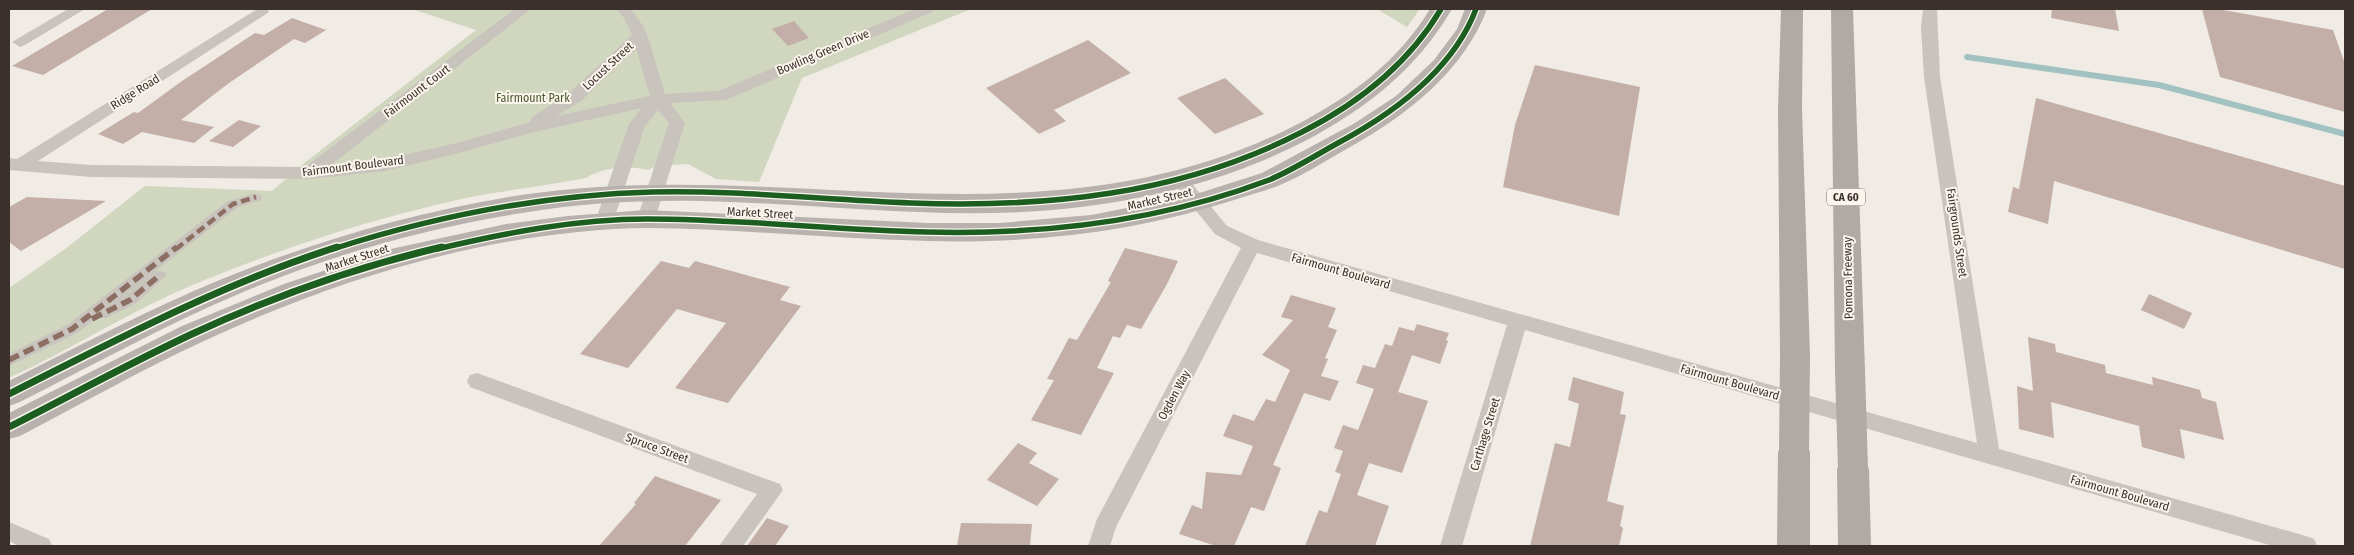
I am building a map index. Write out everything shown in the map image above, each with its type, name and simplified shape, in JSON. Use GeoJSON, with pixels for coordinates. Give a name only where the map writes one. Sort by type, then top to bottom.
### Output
{"type":"FeatureCollection","features":[{"type":"Feature","properties":{"kind":"highway"},"geometry":{"type":"LineString","coordinates":[[1790,11],[1795,356],[1794,546]]}},
{"type":"Feature","properties":{"kind":"highway","name":"Pomona Freeway"},"geometry":{"type":"LineString","coordinates":[[1846,14],[1850,371],[1855,546]]}},
{"type":"Feature","properties":{"kind":"main road","name":"Market Street"},"geometry":{"type":"LineString","coordinates":[[9,394],[197,301],[291,264],[342,246],[405,228],[481,210],[613,194],[655,192],[944,204],[997,204],[1081,198],[1179,179],[1280,143],[1348,106],[1392,73],[1428,33],[1442,9]]}},
{"type":"Feature","properties":{"kind":"main road","name":"Market Street"},"geometry":{"type":"LineString","coordinates":[[9,427],[192,334],[294,291],[386,260],[450,245],[541,228],[646,220],[928,232],[1000,232],[1098,223],[1197,203],[1271,179],[1364,129],[1404,100],[1442,65],[1468,30],[1476,9]]}},
{"type":"Feature","properties":{"kind":"street"},"geometry":{"type":"LineString","coordinates":[[20,42],[78,9]]}},
{"type":"Feature","properties":{"kind":"street","name":"Fairmount Court"},"geometry":{"type":"LineString","coordinates":[[309,172],[524,9]]}},
{"type":"Feature","properties":{"kind":"street","name":"Locust Street"},"geometry":{"type":"LineString","coordinates":[[623,9],[630,14],[659,99]]}},
{"type":"Feature","properties":{"kind":"street","name":"Bowling Green Drive"},"geometry":{"type":"LineString","coordinates":[[720,96],[927,9]]}},
{"type":"Feature","properties":{"kind":"street","name":"Fairgrounds Street"},"geometry":{"type":"LineString","coordinates":[[1930,9],[1928,27],[1932,77],[1989,456]]}},
{"type":"Feature","properties":{"kind":"street","name":"Ridge Road"},"geometry":{"type":"LineString","coordinates":[[13,166],[262,12]]}},
{"type":"Feature","properties":{"kind":"street","name":"Locust Street"},"geometry":{"type":"LineString","coordinates":[[528,128],[575,97],[639,37]]}},
{"type":"Feature","properties":{"kind":"street","name":"Fairmount Boulevard"},"geometry":{"type":"LineString","coordinates":[[13,166],[92,171],[309,172],[385,165],[459,148],[528,128],[659,99],[720,96]]}},
{"type":"Feature","properties":{"kind":"street"},"geometry":{"type":"LineString","coordinates":[[604,222],[637,124],[659,99],[677,123],[646,220]]}},
{"type":"Feature","properties":{"kind":"street","name":"Fairmount Boulevard"},"geometry":{"type":"LineString","coordinates":[[1179,179],[1221,230],[1252,246],[2302,546]]}},
{"type":"Feature","properties":{"kind":"street"},"geometry":{"type":"LineString","coordinates":[[72,330],[233,204],[256,196]]}},
{"type":"Feature","properties":{"kind":"street","name":"Ogden Way"},"geometry":{"type":"LineString","coordinates":[[1099,546],[1105,526],[1252,246]]}},
{"type":"Feature","properties":{"kind":"street"},"geometry":{"type":"LineString","coordinates":[[9,360],[130,300],[160,275]]}},
{"type":"Feature","properties":{"kind":"street","name":"Carthage Street"},"geometry":{"type":"LineString","coordinates":[[1451,546],[1518,322]]}},
{"type":"Feature","properties":{"kind":"street","name":"Spruce Street"},"geometry":{"type":"LineString","coordinates":[[478,380],[772,490],[730,546]]}},
{"type":"Feature","properties":{"kind":"street"},"geometry":{"type":"LineString","coordinates":[[9,531],[41,546]]}},
{"type":"Feature","properties":{"kind":"green space","name":"Fairmount Park"},"geometry":{"type":"Polygon","coordinates":[[[412,9],[971,9],[802,78],[759,182],[716,179],[688,164],[656,166],[648,170],[641,168],[616,168],[600,171],[586,178],[466,198],[397,215],[295,246],[195,284],[147,306],[9,378],[9,288],[65,249],[145,186],[272,191],[303,164],[476,30],[412,9]]]}},
{"type":"Feature","properties":{"kind":"green space"},"geometry":{"type":"Polygon","coordinates":[[[1377,9],[1420,9],[1407,27],[1377,9]]]}},
{"type":"Feature","properties":{"kind":"building"},"geometry":{"type":"Polygon","coordinates":[[[108,9],[152,9],[43,75],[12,66],[108,9]]]}},
{"type":"Feature","properties":{"kind":"building"},"geometry":{"type":"Polygon","coordinates":[[[2052,9],[2115,9],[2119,31],[2051,18],[2052,9]]]}},
{"type":"Feature","properties":{"kind":"building"},"geometry":{"type":"Polygon","coordinates":[[[2202,9],[2218,9],[2333,30],[2345,64],[2345,112],[2220,77],[2202,9]]]}},
{"type":"Feature","properties":{"kind":"building"},"geometry":{"type":"Polygon","coordinates":[[[292,18],[326,30],[305,43],[294,39],[229,83],[181,120],[214,127],[194,143],[142,132],[123,144],[98,134],[134,112],[138,113],[182,81],[255,33],[264,35],[292,18]]]}},
{"type":"Feature","properties":{"kind":"building"},"geometry":{"type":"Polygon","coordinates":[[[794,21],[809,38],[788,46],[772,29],[794,21]]]}},
{"type":"Feature","properties":{"kind":"building"},"geometry":{"type":"Polygon","coordinates":[[[1088,40],[1131,73],[1054,110],[1066,121],[1039,134],[986,88],[1088,40]]]}},
{"type":"Feature","properties":{"kind":"building"},"geometry":{"type":"Polygon","coordinates":[[[1535,65],[1640,87],[1619,216],[1503,187],[1515,125],[1535,65]]]}},
{"type":"Feature","properties":{"kind":"building"},"geometry":{"type":"Polygon","coordinates":[[[1225,78],[1264,114],[1215,134],[1177,98],[1225,78]]]}},
{"type":"Feature","properties":{"kind":"building"},"geometry":{"type":"Polygon","coordinates":[[[2036,98],[2345,186],[2345,269],[2054,181],[2048,224],[2008,212],[2013,187],[2019,189],[2036,98]]]}},
{"type":"Feature","properties":{"kind":"building"},"geometry":{"type":"Polygon","coordinates":[[[239,120],[261,126],[233,147],[209,141],[239,120]]]}},
{"type":"Feature","properties":{"kind":"building"},"geometry":{"type":"Polygon","coordinates":[[[27,197],[106,201],[21,251],[9,242],[9,207],[27,197]]]}},
{"type":"Feature","properties":{"kind":"building"},"geometry":{"type":"Polygon","coordinates":[[[1125,248],[1178,261],[1141,329],[1127,325],[1120,338],[1113,336],[1097,368],[1114,373],[1081,435],[1031,420],[1054,380],[1047,379],[1069,338],[1077,340],[1111,282],[1108,281],[1125,248]]]}},
{"type":"Feature","properties":{"kind":"building"},"geometry":{"type":"Polygon","coordinates":[[[661,261],[689,268],[695,261],[790,287],[780,300],[801,306],[728,403],[675,388],[726,323],[677,309],[628,368],[580,354],[661,261]]]}},
{"type":"Feature","properties":{"kind":"building"},"geometry":{"type":"Polygon","coordinates":[[[2149,294],[2192,313],[2184,329],[2141,310],[2149,294]]]}},
{"type":"Feature","properties":{"kind":"building"},"geometry":{"type":"Polygon","coordinates":[[[1291,295],[1336,308],[1328,327],[1337,330],[1325,358],[1328,359],[1321,376],[1339,381],[1330,401],[1304,393],[1273,465],[1281,468],[1264,511],[1251,507],[1234,546],[1216,546],[1179,534],[1192,505],[1202,509],[1206,472],[1241,475],[1253,446],[1223,436],[1233,414],[1254,421],[1266,399],[1275,402],[1290,370],[1262,355],[1293,320],[1281,317],[1291,295]]]}},
{"type":"Feature","properties":{"kind":"building"},"geometry":{"type":"Polygon","coordinates":[[[1417,324],[1449,333],[1446,340],[1448,341],[1440,364],[1412,355],[1398,392],[1428,401],[1402,473],[1369,463],[1357,495],[1389,506],[1375,546],[1305,546],[1319,510],[1327,513],[1341,474],[1335,472],[1343,451],[1334,448],[1343,425],[1358,430],[1374,389],[1356,383],[1363,365],[1375,368],[1385,344],[1392,346],[1399,327],[1414,331],[1417,324]]]}},
{"type":"Feature","properties":{"kind":"building"},"geometry":{"type":"Polygon","coordinates":[[[2028,337],[2055,344],[2056,352],[2105,365],[2106,373],[2153,385],[2152,377],[2200,390],[2202,398],[2216,402],[2224,440],[2180,429],[2185,459],[2142,447],[2139,426],[2051,402],[2054,438],[2019,429],[2017,386],[2033,391],[2028,337]]]}},
{"type":"Feature","properties":{"kind":"building"},"geometry":{"type":"Polygon","coordinates":[[[1573,377],[1624,392],[1620,414],[1626,415],[1607,501],[1624,506],[1620,526],[1623,528],[1619,546],[1530,546],[1555,443],[1570,447],[1579,404],[1568,400],[1573,377]]]}},
{"type":"Feature","properties":{"kind":"building"},"geometry":{"type":"Polygon","coordinates":[[[1018,443],[1037,453],[1029,463],[1059,479],[1037,506],[987,480],[1018,443]]]}},
{"type":"Feature","properties":{"kind":"building"},"geometry":{"type":"Polygon","coordinates":[[[655,476],[721,500],[685,546],[599,546],[636,504],[634,503],[655,476]]]}},
{"type":"Feature","properties":{"kind":"building"},"geometry":{"type":"Polygon","coordinates":[[[767,518],[789,526],[775,546],[747,546],[767,518]]]}},
{"type":"Feature","properties":{"kind":"building"},"geometry":{"type":"Polygon","coordinates":[[[961,523],[1032,524],[1030,546],[957,546],[961,523]]]}},
{"type":"Feature","properties":{"kind":"waterway"},"geometry":{"type":"LineString","coordinates":[[1967,57],[2159,85],[2345,134]]}},
{"type":"Feature","properties":{"kind":"marked path"},"geometry":{"type":"LineString","coordinates":[[9,360],[72,329],[233,204],[256,197]]}},
{"type":"Feature","properties":{"kind":"marked path"},"geometry":{"type":"LineString","coordinates":[[92,319],[130,300],[160,275]]}},
{"type":"Feature","properties":{"kind":"cycle path"},"geometry":{"type":"LineString","coordinates":[[9,394],[171,313],[264,273],[335,248],[407,227],[502,207],[545,200],[656,192],[698,192],[910,203],[995,204],[1037,202],[1079,199],[1121,192],[1204,173],[1244,159],[1283,142],[1320,123],[1356,101],[1389,75],[1404,60],[1418,44],[1441,9]]}},
{"type":"Feature","properties":{"kind":"cycle path"},"geometry":{"type":"LineString","coordinates":[[9,427],[192,334],[294,291],[386,260],[506,233],[568,225],[646,219],[928,232],[1000,232],[1091,224],[1197,203],[1271,179],[1364,129],[1404,101],[1442,65],[1468,30],[1476,9]]}}]}
